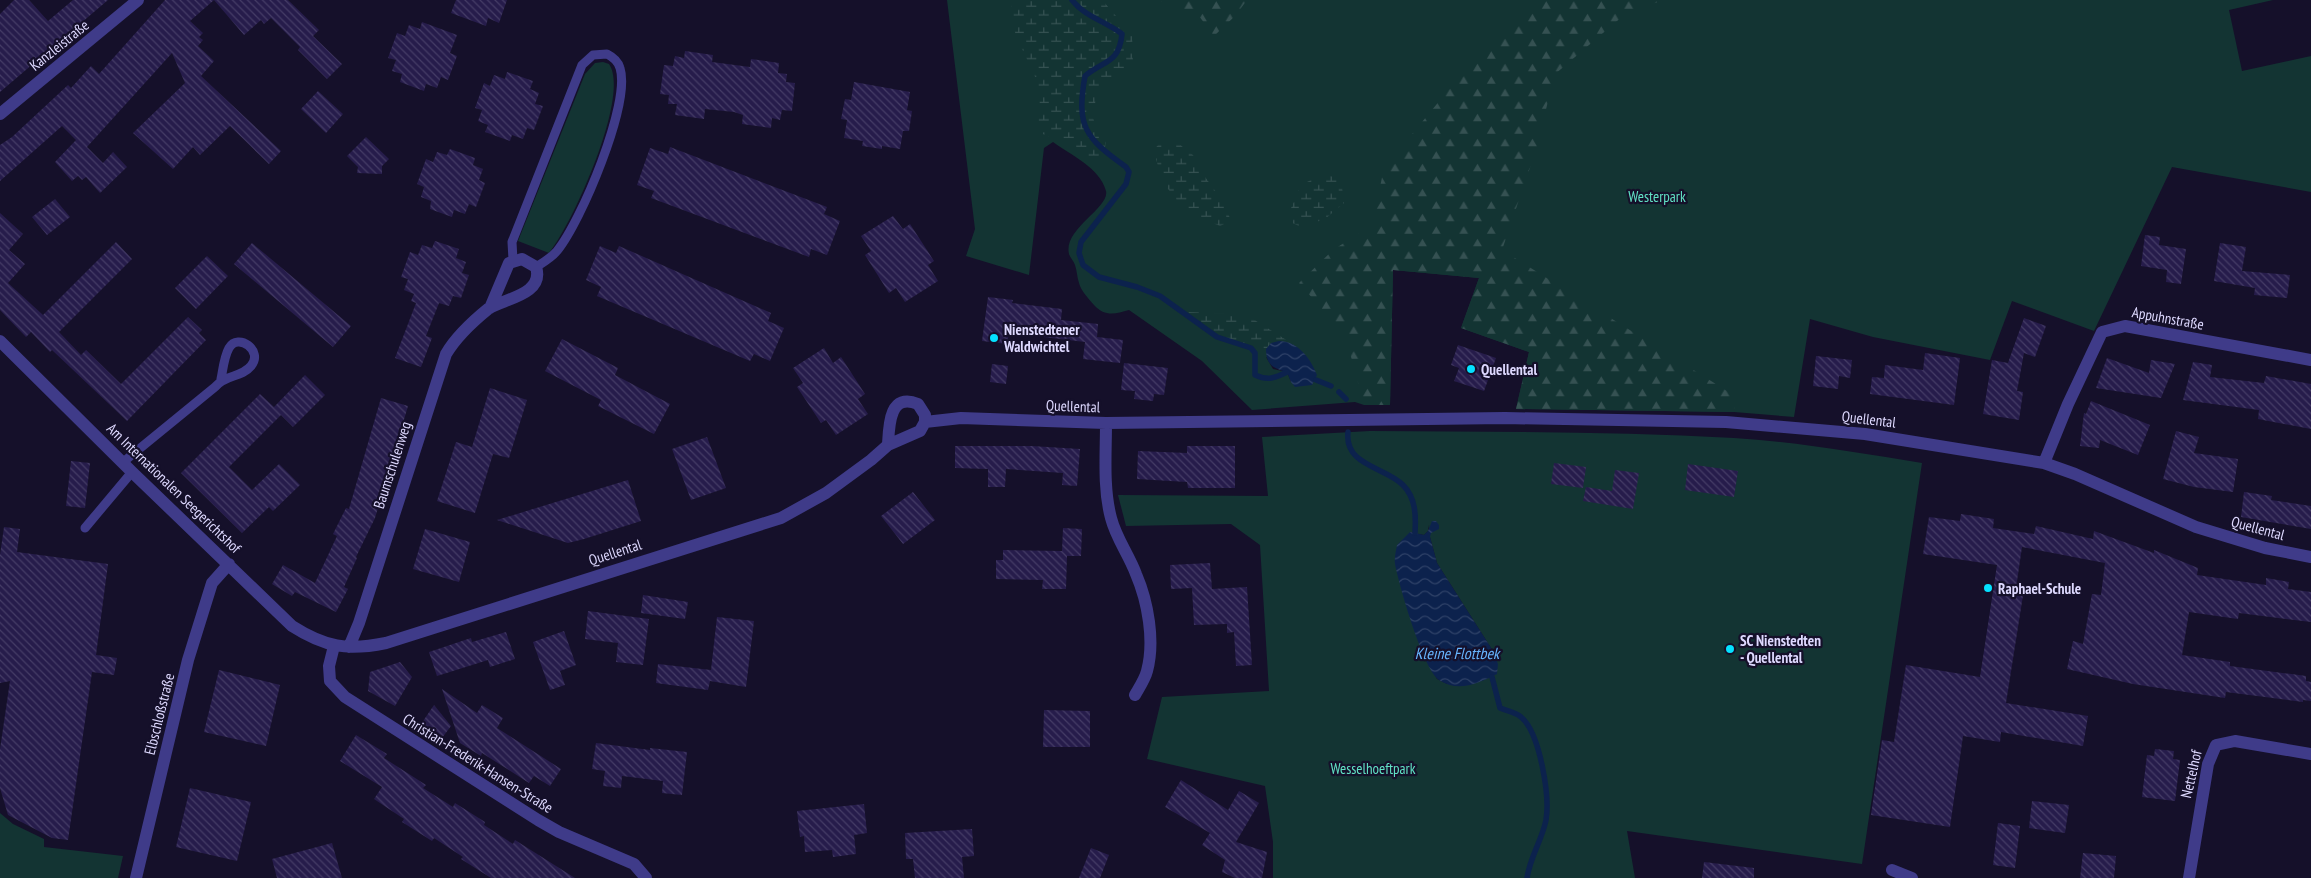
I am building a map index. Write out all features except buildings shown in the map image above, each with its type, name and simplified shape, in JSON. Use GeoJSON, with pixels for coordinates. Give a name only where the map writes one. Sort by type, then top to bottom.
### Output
{"type":"FeatureCollection","features":[{"type":"Feature","properties":{"kind":"street","name":"Kanzleistraße"},"geometry":{"type":"LineString","coordinates":[[0,114],[138,0]]}},
{"type":"Feature","properties":{"kind":"street"},"geometry":{"type":"LineString","coordinates":[[513,260],[527,260],[536,267]]}},
{"type":"Feature","properties":{"kind":"street","name":"Baumschulenweg"},"geometry":{"type":"LineString","coordinates":[[490,308],[506,267],[513,260]]}},
{"type":"Feature","properties":{"kind":"street","name":"Baumschulenweg"},"geometry":{"type":"LineString","coordinates":[[348,647],[359,623],[446,354],[464,330],[490,308],[516,298],[527,290],[537,276],[536,267]]}},
{"type":"Feature","properties":{"kind":"street","name":"Appuhnstraße"},"geometry":{"type":"LineString","coordinates":[[2044,463],[2068,404],[2102,332],[2125,326],[2311,360]]}},
{"type":"Feature","properties":{"kind":"street","name":"Am Internationalen Seegerichtshof"},"geometry":{"type":"LineString","coordinates":[[0,341],[292,626],[315,640],[334,646]]}},
{"type":"Feature","properties":{"kind":"street"},"geometry":{"type":"LineString","coordinates":[[888,445],[890,418],[898,404],[905,402],[918,404],[925,415],[925,422]]}},
{"type":"Feature","properties":{"kind":"street","name":"Quellental"},"geometry":{"type":"LineString","coordinates":[[334,646],[366,647],[386,643],[781,518],[826,493],[888,445],[920,431],[925,422],[961,418],[1106,424],[1320,420],[1386,421],[1429,418],[1726,422],[1879,436],[2044,463],[2075,474],[2196,527],[2264,548],[2311,557]]}},
{"type":"Feature","properties":{"kind":"street"},"geometry":{"type":"LineString","coordinates":[[1106,424],[1106,490],[1108,510],[1136,573],[1142,592],[1149,634],[1147,673],[1135,695]]}},
{"type":"Feature","properties":{"kind":"street","name":"Elbschloßstraße"},"geometry":{"type":"LineString","coordinates":[[136,878],[188,660],[212,583],[229,564]]}},
{"type":"Feature","properties":{"kind":"street","name":"Christian-Frederik-Hansen-Straße"},"geometry":{"type":"LineString","coordinates":[[334,646],[329,666],[330,681],[345,697],[538,820],[559,832],[634,864],[646,878]]}},
{"type":"Feature","properties":{"kind":"street","name":"Nettelhof"},"geometry":{"type":"LineString","coordinates":[[2189,878],[2208,764],[2216,745],[2235,741],[2311,754]]}},
{"type":"Feature","properties":{"kind":"street"},"geometry":{"type":"LineString","coordinates":[[1892,870],[1912,878]]}},
{"type":"Feature","properties":{"kind":"lane"},"geometry":{"type":"LineString","coordinates":[[513,260],[512,242],[582,66],[593,55],[607,54],[617,62],[622,80],[618,112],[608,146],[564,241],[550,259],[536,267]]}},
{"type":"Feature","properties":{"kind":"lane"},"geometry":{"type":"LineString","coordinates":[[85,528],[127,467],[222,379],[229,348],[233,343],[242,342],[255,352],[252,366],[244,372],[222,379]]}},
{"type":"Feature","properties":{"kind":"green space","name":"Westerpark"},"geometry":{"type":"Polygon","coordinates":[[[947,0],[2273,0],[2229,10],[2242,71],[2311,56],[2311,192],[2172,167],[2094,331],[2012,301],[1990,360],[1873,337],[1810,319],[1794,417],[1734,412],[1516,409],[1529,352],[1461,328],[1479,278],[1393,270],[1390,405],[1364,405],[1355,402],[1252,410],[1202,361],[1129,310],[1110,314],[1106,313],[1098,309],[1085,295],[1078,281],[1075,265],[1069,254],[1069,245],[1079,228],[1101,205],[1106,191],[1098,175],[1076,157],[1053,142],[1044,148],[1029,275],[966,256],[975,229],[947,0]],[[1266,357],[1273,369],[1287,372],[1291,382],[1312,385],[1266,357]]]}},
{"type":"Feature","properties":{"kind":"green space"},"geometry":{"type":"Polygon","coordinates":[[[1013,0],[1102,0],[1132,34],[1133,62],[1125,73],[1108,81],[1098,90],[1092,117],[1106,143],[1104,151],[1092,162],[1060,141],[1038,132],[1039,90],[1035,75],[1015,32],[1011,10],[1013,0]]]}},
{"type":"Feature","properties":{"kind":"green space"},"geometry":{"type":"Polygon","coordinates":[[[1160,0],[1247,0],[1235,16],[1214,36],[1199,16],[1177,14],[1160,0]]]}},
{"type":"Feature","properties":{"kind":"green space"},"geometry":{"type":"Polygon","coordinates":[[[1538,0],[1663,0],[1624,15],[1554,75],[1538,144],[1502,250],[1735,396],[1734,412],[1516,409],[1529,352],[1461,328],[1479,278],[1393,270],[1390,405],[1364,405],[1350,353],[1322,309],[1299,283],[1333,250],[1372,225],[1384,168],[1460,76],[1538,0]]]}},
{"type":"Feature","properties":{"kind":"green space"},"geometry":{"type":"Polygon","coordinates":[[[603,62],[609,64],[614,80],[612,103],[606,130],[584,189],[559,238],[549,253],[518,241],[585,74],[595,63],[603,62]]]}},
{"type":"Feature","properties":{"kind":"green space"},"geometry":{"type":"Polygon","coordinates":[[[1162,140],[1179,144],[1193,155],[1200,170],[1224,203],[1231,221],[1220,226],[1194,213],[1175,198],[1162,178],[1154,150],[1162,140]]]}},
{"type":"Feature","properties":{"kind":"green space"},"geometry":{"type":"Polygon","coordinates":[[[1323,174],[1341,179],[1344,203],[1325,219],[1301,227],[1286,220],[1301,185],[1323,174]]]}},
{"type":"Feature","properties":{"kind":"green space"},"geometry":{"type":"Polygon","coordinates":[[[1185,312],[1245,314],[1296,346],[1287,341],[1266,349],[1266,357],[1251,348],[1217,337],[1185,312]]]}},
{"type":"Feature","properties":{"kind":"green space","name":"Wesselhoeftpark"},"geometry":{"type":"Polygon","coordinates":[[[1370,431],[1643,434],[1781,442],[1922,463],[1862,864],[1627,831],[1635,878],[1273,878],[1273,842],[1265,786],[1147,759],[1162,697],[1269,691],[1260,545],[1231,524],[1126,526],[1118,495],[1268,496],[1262,437],[1370,431]],[[1429,525],[1428,531],[1424,535],[1410,532],[1404,594],[1423,654],[1437,679],[1447,684],[1493,651],[1437,563],[1429,525]]]}},
{"type":"Feature","properties":{"kind":"green space"},"geometry":{"type":"Polygon","coordinates":[[[0,813],[13,824],[44,839],[44,847],[123,856],[118,878],[0,878],[0,813]]]}},
{"type":"Feature","properties":{"kind":"water"},"geometry":{"type":"Polygon","coordinates":[[[1279,341],[1292,344],[1307,357],[1317,375],[1312,385],[1295,387],[1287,372],[1271,365],[1267,359],[1266,349],[1271,343],[1279,341]]]}},
{"type":"Feature","properties":{"kind":"water","name":"Kleine Flottbek"},"geometry":{"type":"Polygon","coordinates":[[[1432,521],[1436,521],[1439,525],[1439,529],[1431,533],[1430,537],[1437,563],[1493,651],[1498,664],[1497,674],[1483,681],[1454,686],[1439,680],[1426,660],[1412,626],[1395,564],[1397,545],[1410,532],[1424,535],[1432,521]]]}},
{"type":"Feature","properties":{"kind":"waterway","name":"Kleine Flottbek"},"geometry":{"type":"LineString","coordinates":[[1072,0],[1083,11],[1122,34],[1118,51],[1114,56],[1085,76],[1082,107],[1083,119],[1093,139],[1101,148],[1126,167],[1129,172],[1126,184],[1081,242],[1079,253],[1083,265],[1099,277],[1137,287],[1160,296],[1217,337],[1251,348],[1255,353],[1255,375],[1271,378],[1287,372]]}},
{"type":"Feature","properties":{"kind":"waterway","name":"Kleine Flottbek"},"geometry":{"type":"LineString","coordinates":[[1316,380],[1331,386]]}},
{"type":"Feature","properties":{"kind":"waterway","name":"Kleine Flottbek"},"geometry":{"type":"LineString","coordinates":[[1339,392],[1346,399]]}},
{"type":"Feature","properties":{"kind":"waterway","name":"Kleine Flottbek"},"geometry":{"type":"LineString","coordinates":[[1348,432],[1349,443],[1359,459],[1396,479],[1407,490],[1413,501],[1415,533]]}},
{"type":"Feature","properties":{"kind":"waterway","name":"Kleine Flottbek"},"geometry":{"type":"LineString","coordinates":[[1492,677],[1500,708],[1519,715],[1528,725],[1538,750],[1545,781],[1546,820],[1527,878]]}},
{"type":"Feature","properties":{"kind":"place","name":"Nienstedtener Waldwichtel"},"geometry":{"type":"Point","coordinates":[994,338]}},
{"type":"Feature","properties":{"kind":"place","name":"Quellental"},"geometry":{"type":"Point","coordinates":[1471,369]}},
{"type":"Feature","properties":{"kind":"place","name":"Raphael-Schule"},"geometry":{"type":"Point","coordinates":[1988,588]}},
{"type":"Feature","properties":{"kind":"place","name":"SC Nienstedten - Quellental"},"geometry":{"type":"Point","coordinates":[1730,649]}}]}
